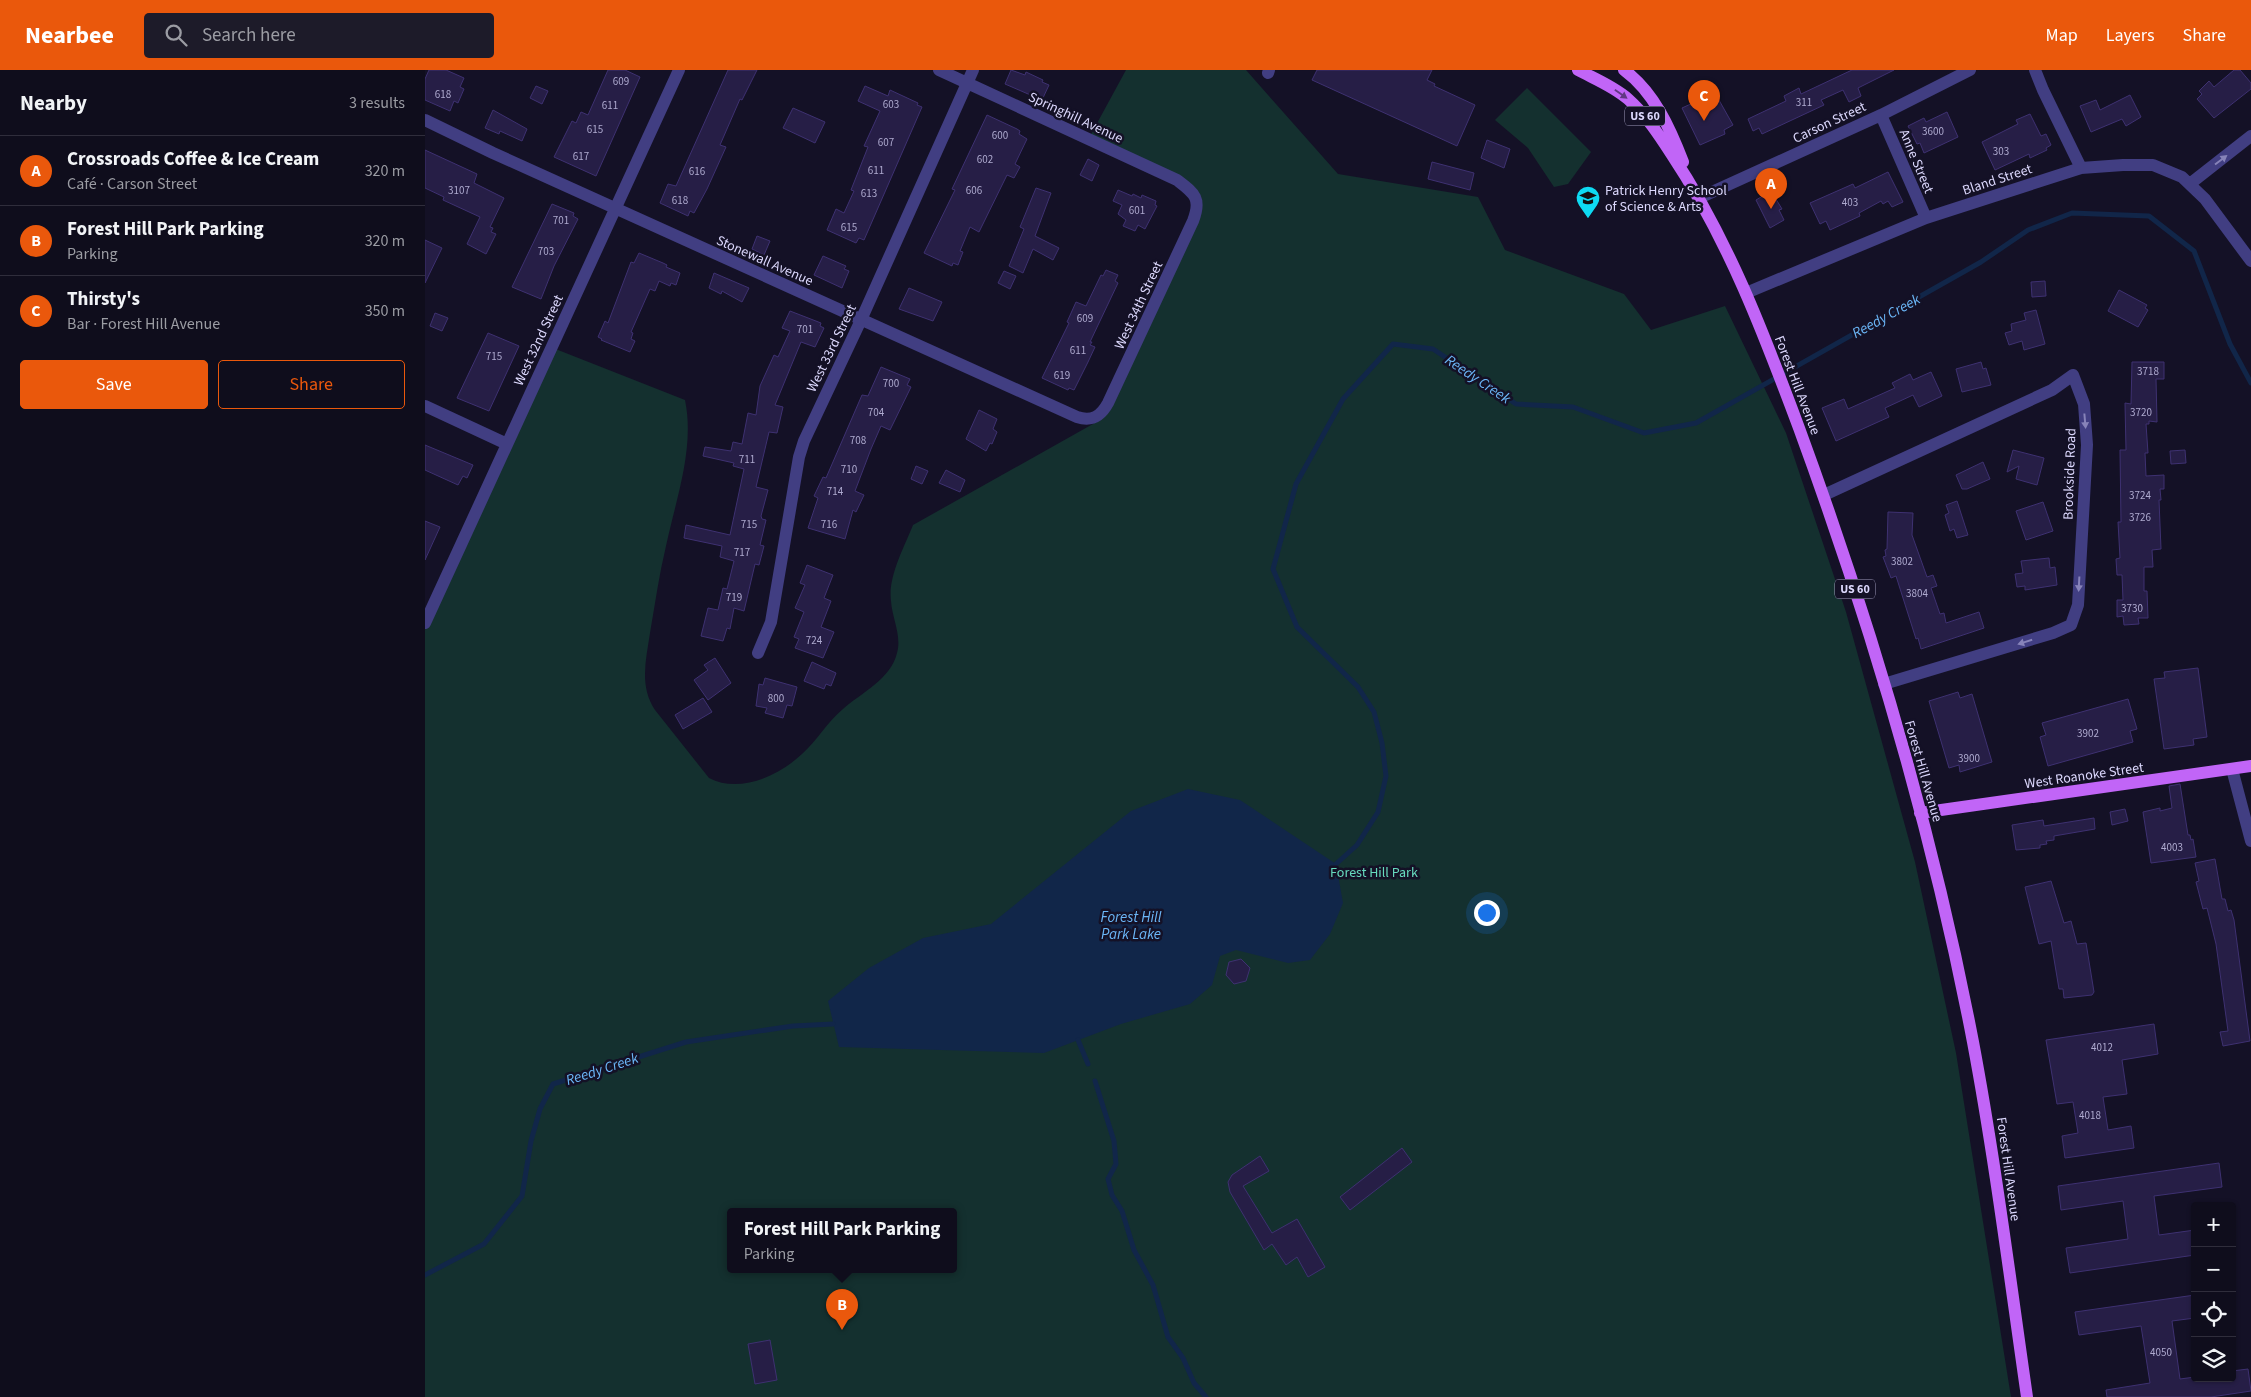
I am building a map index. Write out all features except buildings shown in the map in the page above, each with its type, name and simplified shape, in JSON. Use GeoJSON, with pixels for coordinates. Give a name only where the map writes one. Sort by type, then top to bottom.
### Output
{"type":"FeatureCollection","features":[{"type":"Feature","properties":{"kind":"main road","name":"Forest Hill Avenue"},"geometry":{"type":"LineString","coordinates":[[1578,70],[1610,87],[1636,107],[1650,123],[1691,183],[1715,226],[1753,309],[1824,495],[1852,577],[1921,813],[1973,1042],[2027,1397]]}},
{"type":"Feature","properties":{"kind":"main road","name":"Forest Hill Avenue"},"geometry":{"type":"LineString","coordinates":[[1624,70],[1640,84],[1663,115],[1691,183]]}},
{"type":"Feature","properties":{"kind":"main road","name":"West Roanoke Street"},"geometry":{"type":"LineString","coordinates":[[1921,813],[2251,766]]}},
{"type":"Feature","properties":{"kind":"street","name":"West 32nd Street"},"geometry":{"type":"LineString","coordinates":[[425,623],[679,70]]}},
{"type":"Feature","properties":{"kind":"street","name":"Springhill Avenue"},"geometry":{"type":"LineString","coordinates":[[939,70],[1177,180],[1187,187],[1196,198]]}},
{"type":"Feature","properties":{"kind":"street","name":"West 33rd Street"},"geometry":{"type":"LineString","coordinates":[[758,653],[771,622],[799,457],[804,441],[861,320],[973,70]]}},
{"type":"Feature","properties":{"kind":"street","name":"Carson Street"},"geometry":{"type":"LineString","coordinates":[[1699,198],[1881,115],[1970,70]]}},
{"type":"Feature","properties":{"kind":"street"},"geometry":{"type":"LineString","coordinates":[[2035,70],[2081,168]]}},
{"type":"Feature","properties":{"kind":"street","name":"Anne Street"},"geometry":{"type":"LineString","coordinates":[[1881,115],[1926,218]]}},
{"type":"Feature","properties":{"kind":"street","name":"Stonewall Avenue"},"geometry":{"type":"LineString","coordinates":[[425,120],[493,153],[616,207],[1077,418],[1094,418]]}},
{"type":"Feature","properties":{"kind":"street"},"geometry":{"type":"LineString","coordinates":[[2191,183],[2251,136]]}},
{"type":"Feature","properties":{"kind":"street","name":"Bland Street"},"geometry":{"type":"LineString","coordinates":[[1746,293],[1926,218],[2081,168],[2153,165],[2173,172],[2191,183],[2251,261]]}},
{"type":"Feature","properties":{"kind":"street","name":"West 34th Street"},"geometry":{"type":"LineString","coordinates":[[1094,418],[1100,415],[1108,404],[1193,221],[1197,212],[1196,198]]}},
{"type":"Feature","properties":{"kind":"street","name":"Brookside Road"},"geometry":{"type":"LineString","coordinates":[[1824,495],[2052,390],[2073,375],[2084,404],[2087,445],[2078,605],[2071,625],[2053,633],[1884,684]]}},
{"type":"Feature","properties":{"kind":"street"},"geometry":{"type":"LineString","coordinates":[[425,406],[507,444]]}},
{"type":"Feature","properties":{"kind":"street"},"geometry":{"type":"LineString","coordinates":[[2232,769],[2251,841]]}},
{"type":"Feature","properties":{"kind":"green space","name":"Forest Hill Park"},"geometry":{"type":"Polygon","coordinates":[[[1126,70],[1246,70],[1338,174],[1478,197],[1505,250],[1624,294],[1651,330],[1725,306],[1786,433],[1846,612],[1915,862],[1956,1053],[2011,1397],[425,1397],[425,623],[553,348],[685,400],[688,436],[686,455],[661,568],[647,653],[645,682],[650,701],[655,710],[709,778],[733,784],[746,783],[770,775],[793,762],[837,714],[875,685],[889,670],[894,662],[898,647],[898,634],[891,601],[892,582],[897,562],[913,525],[1100,420],[1194,217],[1190,191],[1089,138],[1126,70]]]}},
{"type":"Feature","properties":{"kind":"green space"},"geometry":{"type":"Polygon","coordinates":[[[1527,88],[1591,152],[1568,184],[1554,187],[1528,148],[1495,120],[1527,88]]]}},
{"type":"Feature","properties":{"kind":"water","name":"Forest Hill Park Lake"},"geometry":{"type":"Polygon","coordinates":[[[1188,789],[1240,800],[1336,864],[1343,903],[1330,934],[1310,960],[1288,963],[1236,950],[1220,956],[1212,985],[1190,1004],[1121,1024],[1044,1053],[839,1047],[828,1001],[869,968],[923,938],[991,924],[1131,811],[1188,789]]]}},
{"type":"Feature","properties":{"kind":"waterway","name":"Reedy Creek"},"geometry":{"type":"LineString","coordinates":[[1336,864],[1357,845],[1378,812],[1386,776],[1382,743],[1374,712],[1358,687],[1297,627],[1273,569],[1296,484],[1343,399],[1393,344],[1433,349],[1516,404],[1573,407],[1644,433],[1696,423],[1981,262],[2028,230],[2072,213],[2149,216],[2194,251],[2230,344],[2251,383]]}},
{"type":"Feature","properties":{"kind":"waterway","name":"Reedy Creek"},"geometry":{"type":"LineString","coordinates":[[425,1275],[484,1244],[522,1196],[531,1141],[540,1109],[553,1084],[686,1042],[793,1026],[833,1024]]}},
{"type":"Feature","properties":{"kind":"waterway"},"geometry":{"type":"LineString","coordinates":[[1078,1040],[1088,1064]]}},
{"type":"Feature","properties":{"kind":"waterway"},"geometry":{"type":"LineString","coordinates":[[1095,1081],[1114,1141],[1116,1164],[1108,1179],[1112,1195],[1122,1211],[1134,1250],[1153,1285],[1168,1337],[1183,1358],[1194,1383],[1206,1397]]}},
{"type":"Feature","properties":{"kind":"place","name":"Thirsty's"},"geometry":{"type":"Point","coordinates":[1704,121]}},
{"type":"Feature","properties":{"kind":"place","name":"Crossroads Coffee & Ice Cream"},"geometry":{"type":"Point","coordinates":[1771,209]}},
{"type":"Feature","properties":{"kind":"place","name":"Patrick Henry School of Science & Arts"},"geometry":{"type":"Point","coordinates":[1588,219]}},
{"type":"Feature","properties":{"kind":"place","name":"Forest Hill Park Parking"},"geometry":{"type":"Point","coordinates":[842,1330]}}]}
